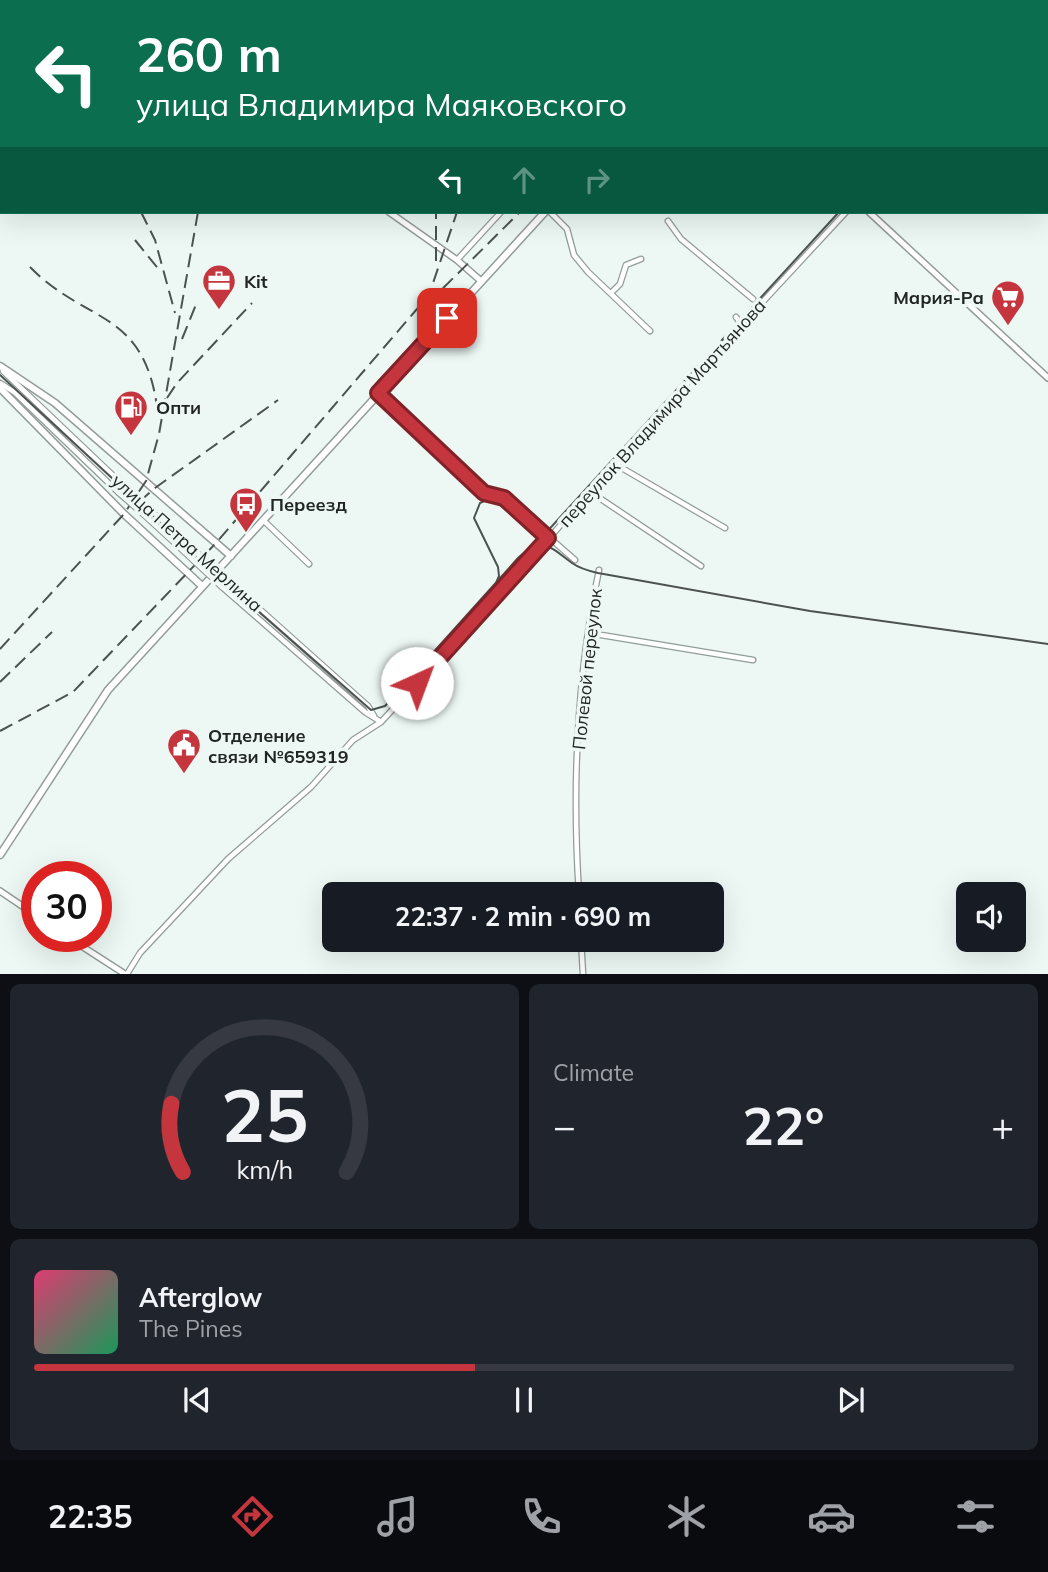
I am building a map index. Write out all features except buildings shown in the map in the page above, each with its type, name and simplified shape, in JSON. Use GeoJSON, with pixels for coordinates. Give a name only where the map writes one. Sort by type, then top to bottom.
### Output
{"type":"FeatureCollection","features":[{"type":"Feature","properties":{"kind":"main road"},"geometry":{"type":"LineString","coordinates":[[0,855],[108,690],[481,281],[546,214]]}},
{"type":"Feature","properties":{"kind":"main road","name":"улица Петра Мерлина"},"geometry":{"type":"LineString","coordinates":[[0,367],[55,403],[231,555]]}},
{"type":"Feature","properties":{"kind":"main road","name":"улица Петра Мерлина"},"geometry":{"type":"LineString","coordinates":[[0,388],[124,514],[202,586]]}},
{"type":"Feature","properties":{"kind":"street"},"geometry":{"type":"LineString","coordinates":[[392,214],[457,260],[481,281]]}},
{"type":"Feature","properties":{"kind":"street"},"geometry":{"type":"LineString","coordinates":[[457,260],[499,214]]}},
{"type":"Feature","properties":{"kind":"street"},"geometry":{"type":"LineString","coordinates":[[550,214],[569,231],[577,258],[650,331]]}},
{"type":"Feature","properties":{"kind":"street","name":"переулок Владимира Мартьянова"},"geometry":{"type":"LineString","coordinates":[[126,974],[140,953],[228,859],[311,787],[353,740],[380,722],[548,538],[593,493],[615,464],[741,324],[844,214]]}},
{"type":"Feature","properties":{"kind":"street"},"geometry":{"type":"LineString","coordinates":[[871,214],[1048,378]]}},
{"type":"Feature","properties":{"kind":"street"},"geometry":{"type":"LineString","coordinates":[[668,221],[681,239],[753,299]]}},
{"type":"Feature","properties":{"kind":"street"},"geometry":{"type":"LineString","coordinates":[[611,293],[620,284],[626,265],[641,259]]}},
{"type":"Feature","properties":{"kind":"street"},"geometry":{"type":"LineString","coordinates":[[736,317],[741,324]]}},
{"type":"Feature","properties":{"kind":"street","name":"улица Петра Мерлина"},"geometry":{"type":"LineString","coordinates":[[0,367],[124,486],[368,706],[374,717]]}},
{"type":"Feature","properties":{"kind":"street","name":"улица Петра Мерлина"},"geometry":{"type":"LineString","coordinates":[[0,383],[14,392],[221,586],[365,712],[380,722]]}},
{"type":"Feature","properties":{"kind":"street"},"geometry":{"type":"LineString","coordinates":[[378,393],[484,493],[504,498],[575,561]]}},
{"type":"Feature","properties":{"kind":"street"},"geometry":{"type":"LineString","coordinates":[[615,464],[725,527]]}},
{"type":"Feature","properties":{"kind":"street"},"geometry":{"type":"LineString","coordinates":[[593,493],[701,566]]}},
{"type":"Feature","properties":{"kind":"street"},"geometry":{"type":"LineString","coordinates":[[263,520],[309,564]]}},
{"type":"Feature","properties":{"kind":"street","name":"Полевой переулок"},"geometry":{"type":"LineString","coordinates":[[579,882],[578,727],[593,593],[599,570]]}},
{"type":"Feature","properties":{"kind":"street"},"geometry":{"type":"LineString","coordinates":[[589,633],[753,660]]}},
{"type":"Feature","properties":{"kind":"street"},"geometry":{"type":"LineString","coordinates":[[0,891],[21,905]]}},
{"type":"Feature","properties":{"kind":"street"},"geometry":{"type":"LineString","coordinates":[[91,952],[126,974]]}},
{"type":"Feature","properties":{"kind":"street"},"geometry":{"type":"LineString","coordinates":[[582,952],[583,974]]}},
{"type":"Feature","properties":{"kind":"tram line"},"geometry":{"type":"LineString","coordinates":[[532,548],[837,214]]}},
{"type":"Feature","properties":{"kind":"tram line"},"geometry":{"type":"LineString","coordinates":[[0,375],[225,582],[371,710],[385,706],[518,558],[540,545],[552,548],[578,566],[598,573],[810,611],[1048,644]]}},
{"type":"Feature","properties":{"kind":"tram line"},"geometry":{"type":"LineString","coordinates":[[495,585],[499,576],[498,567],[474,518],[480,503],[493,497],[501,500],[548,543]]}},
{"type":"Feature","properties":{"kind":"railway"},"geometry":{"type":"LineString","coordinates":[[142,214],[155,240],[175,313]]}},
{"type":"Feature","properties":{"kind":"railway"},"geometry":{"type":"LineString","coordinates":[[0,649],[124,514],[146,481],[159,434],[198,214]]}},
{"type":"Feature","properties":{"kind":"railway"},"geometry":{"type":"LineString","coordinates":[[436,214],[436,261]]}},
{"type":"Feature","properties":{"kind":"railway"},"geometry":{"type":"LineString","coordinates":[[0,731],[73,692],[216,543],[429,295],[456,214]]}},
{"type":"Feature","properties":{"kind":"railway"},"geometry":{"type":"LineString","coordinates":[[428,303],[518,214]]}},
{"type":"Feature","properties":{"kind":"railway"},"geometry":{"type":"LineString","coordinates":[[135,240],[160,271]]}},
{"type":"Feature","properties":{"kind":"railway"},"geometry":{"type":"LineString","coordinates":[[30,267],[52,286],[127,336],[141,354],[151,379],[158,413]]}},
{"type":"Feature","properties":{"kind":"railway"},"geometry":{"type":"LineString","coordinates":[[182,339],[197,302]]}},
{"type":"Feature","properties":{"kind":"railway"},"geometry":{"type":"LineString","coordinates":[[167,398],[177,383],[252,303]]}},
{"type":"Feature","properties":{"kind":"railway"},"geometry":{"type":"LineString","coordinates":[[139,502],[278,400]]}},
{"type":"Feature","properties":{"kind":"railway"},"geometry":{"type":"LineString","coordinates":[[0,682],[52,632]]}},
{"type":"Feature","properties":{"kind":"place","name":"Kit"},"geometry":{"type":"Point","coordinates":[219,311]}},
{"type":"Feature","properties":{"kind":"place","name":"Мария-Ра"},"geometry":{"type":"Point","coordinates":[1008,327]}},
{"type":"Feature","properties":{"kind":"place","name":"Опти"},"geometry":{"type":"Point","coordinates":[131,437]}},
{"type":"Feature","properties":{"kind":"place","name":"Переезд"},"geometry":{"type":"Point","coordinates":[246,534]}},
{"type":"Feature","properties":{"kind":"place","name":"Отделение связи №659319"},"geometry":{"type":"Point","coordinates":[184,775]}},
{"type":"Feature","properties":{"kind":"route"},"geometry":{"type":"LineString","coordinates":[[417,683],[548,538],[504,498],[484,493],[378,393],[447,318]]}}]}
